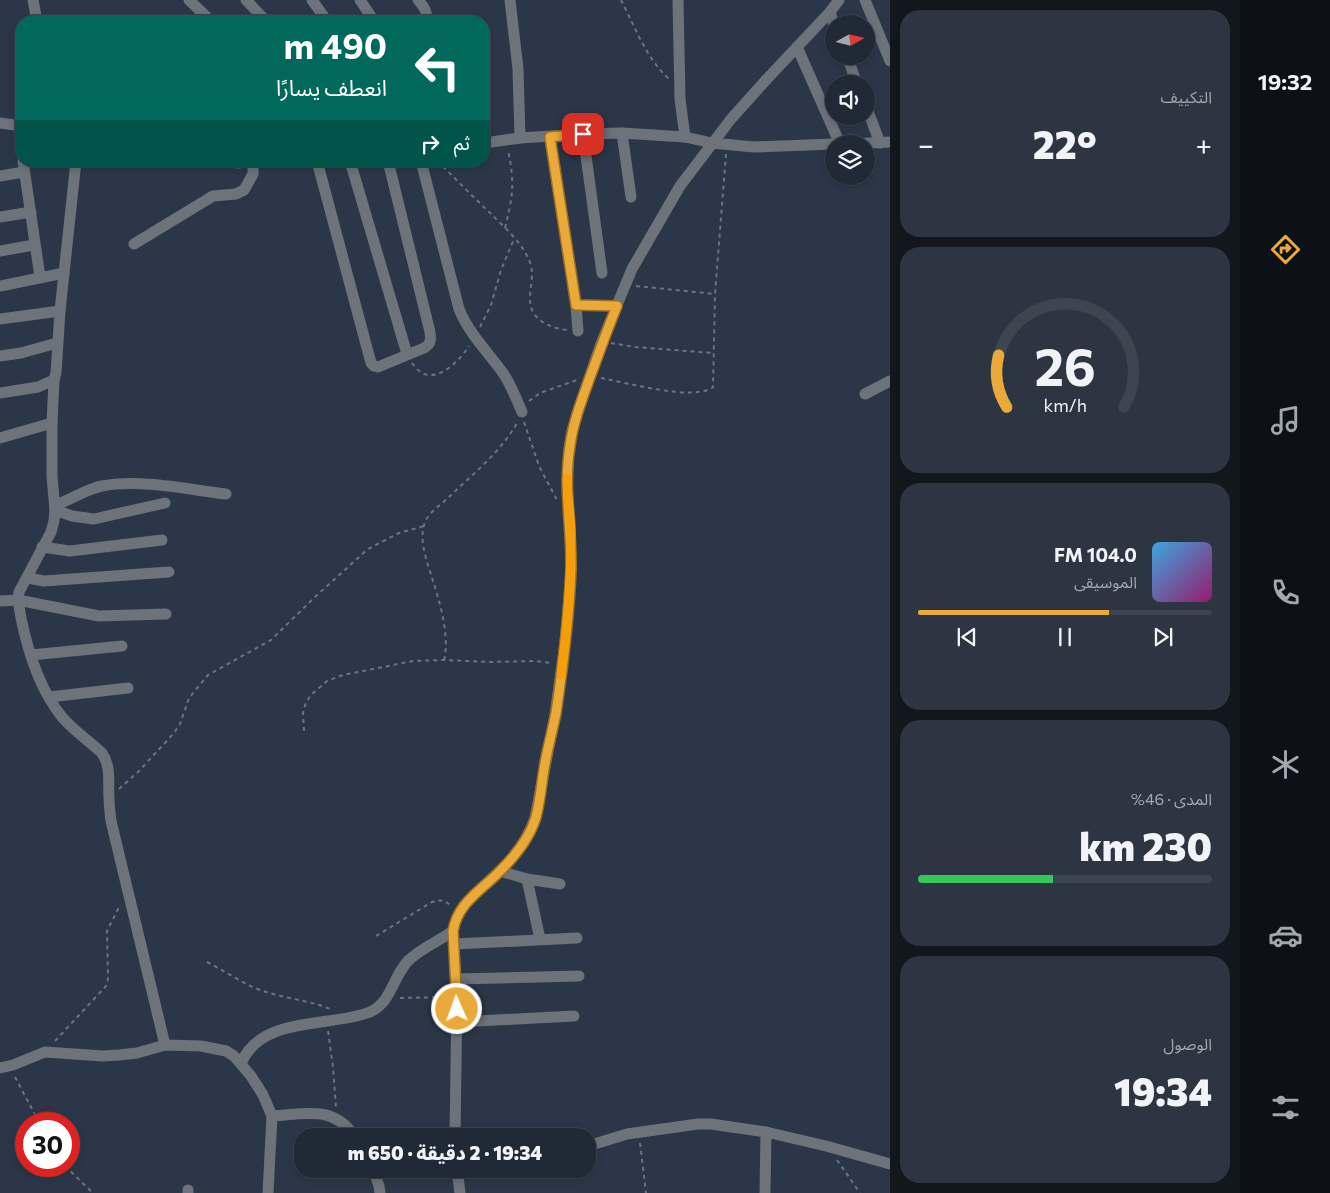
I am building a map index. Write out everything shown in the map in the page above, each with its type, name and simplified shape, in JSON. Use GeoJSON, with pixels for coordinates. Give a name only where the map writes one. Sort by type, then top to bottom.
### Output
{"type":"FeatureCollection","features":[{"type":"Feature","properties":{"kind":"street"},"geometry":{"type":"LineString","coordinates":[[33,0],[36,15]]}},
{"type":"Feature","properties":{"kind":"street"},"geometry":{"type":"LineString","coordinates":[[189,0],[205,15]]}},
{"type":"Feature","properties":{"kind":"street"},"geometry":{"type":"LineString","coordinates":[[246,0],[260,15]]}},
{"type":"Feature","properties":{"kind":"street"},"geometry":{"type":"LineString","coordinates":[[360,0],[370,15]]}},
{"type":"Feature","properties":{"kind":"street"},"geometry":{"type":"LineString","coordinates":[[418,0],[425,9],[427,15]]}},
{"type":"Feature","properties":{"kind":"street"},"geometry":{"type":"LineString","coordinates":[[510,0],[518,69],[520,138]]}},
{"type":"Feature","properties":{"kind":"street"},"geometry":{"type":"LineString","coordinates":[[678,0],[680,89],[685,137]]}},
{"type":"Feature","properties":{"kind":"street"},"geometry":{"type":"LineString","coordinates":[[455,1128],[457,996],[453,931],[464,904],[500,871],[519,848],[530,831],[535,818],[556,715],[571,571],[567,488],[569,448],[572,431],[602,341],[632,269],[680,186],[712,143],[839,0]]}},
{"type":"Feature","properties":{"kind":"street"},"geometry":{"type":"LineString","coordinates":[[865,0],[890,61]]}},
{"type":"Feature","properties":{"kind":"street"},"geometry":{"type":"LineString","coordinates":[[317,2],[324,15]]}},
{"type":"Feature","properties":{"kind":"street"},"geometry":{"type":"LineString","coordinates":[[797,48],[836,135]]}},
{"type":"Feature","properties":{"kind":"street"},"geometry":{"type":"LineString","coordinates":[[0,123],[15,125]]}},
{"type":"Feature","properties":{"kind":"street"},"geometry":{"type":"LineString","coordinates":[[875,123],[885,142]]}},
{"type":"Feature","properties":{"kind":"street"},"geometry":{"type":"LineString","coordinates":[[490,142],[520,138],[622,133],[685,137],[712,143],[754,147],[825,144]]}},
{"type":"Feature","properties":{"kind":"street"},"geometry":{"type":"LineString","coordinates":[[622,133],[631,197]]}},
{"type":"Feature","properties":{"kind":"street"},"geometry":{"type":"LineString","coordinates":[[583,134],[602,273]]}},
{"type":"Feature","properties":{"kind":"street"},"geometry":{"type":"LineString","coordinates":[[550,137],[576,305],[578,330]]}},
{"type":"Feature","properties":{"kind":"street"},"geometry":{"type":"LineString","coordinates":[[0,176],[23,167],[40,277]]}},
{"type":"Feature","properties":{"kind":"street"},"geometry":{"type":"LineString","coordinates":[[75,167],[54,380],[52,476],[55,507],[51,532],[19,592],[18,600],[25,637],[48,697],[63,718],[102,753],[106,759],[108,766],[108,798],[112,821],[165,1045]]}},
{"type":"Feature","properties":{"kind":"street"},"geometry":{"type":"LineString","coordinates":[[134,244],[213,196],[236,194],[244,190],[253,174],[254,167]]}},
{"type":"Feature","properties":{"kind":"street"},"geometry":{"type":"LineString","coordinates":[[319,167],[371,363],[378,367],[429,345],[431,341],[389,167]]}},
{"type":"Feature","properties":{"kind":"street"},"geometry":{"type":"LineString","coordinates":[[352,167],[406,354]]}},
{"type":"Feature","properties":{"kind":"street"},"geometry":{"type":"LineString","coordinates":[[423,167],[459,309],[475,338],[512,388],[522,412]]}},
{"type":"Feature","properties":{"kind":"street"},"geometry":{"type":"LineString","coordinates":[[0,216],[31,212]]}},
{"type":"Feature","properties":{"kind":"street"},"geometry":{"type":"LineString","coordinates":[[0,252],[34,245]]}},
{"type":"Feature","properties":{"kind":"street"},"geometry":{"type":"LineString","coordinates":[[0,286],[64,273]]}},
{"type":"Feature","properties":{"kind":"street"},"geometry":{"type":"LineString","coordinates":[[576,305],[617,306]]}},
{"type":"Feature","properties":{"kind":"street"},"geometry":{"type":"LineString","coordinates":[[0,320],[60,311]]}},
{"type":"Feature","properties":{"kind":"street"},"geometry":{"type":"LineString","coordinates":[[0,356],[21,353],[57,343]]}},
{"type":"Feature","properties":{"kind":"street"},"geometry":{"type":"LineString","coordinates":[[0,393],[38,387],[54,380]]}},
{"type":"Feature","properties":{"kind":"street"},"geometry":{"type":"LineString","coordinates":[[865,394],[890,381]]}},
{"type":"Feature","properties":{"kind":"street"},"geometry":{"type":"LineString","coordinates":[[0,438],[52,423]]}},
{"type":"Feature","properties":{"kind":"street"},"geometry":{"type":"LineString","coordinates":[[55,507],[72,500],[86,491],[101,486],[128,483],[171,486],[226,494]]}},
{"type":"Feature","properties":{"kind":"street"},"geometry":{"type":"LineString","coordinates":[[55,507],[72,516],[94,519],[165,503]]}},
{"type":"Feature","properties":{"kind":"street"},"geometry":{"type":"LineString","coordinates":[[42,547],[70,551],[162,540]]}},
{"type":"Feature","properties":{"kind":"street"},"geometry":{"type":"LineString","coordinates":[[28,578],[44,581],[170,572]]}},
{"type":"Feature","properties":{"kind":"street"},"geometry":{"type":"LineString","coordinates":[[0,601],[18,600],[99,616],[166,614]]}},
{"type":"Feature","properties":{"kind":"street"},"geometry":{"type":"LineString","coordinates":[[31,655],[122,646]]}},
{"type":"Feature","properties":{"kind":"street"},"geometry":{"type":"LineString","coordinates":[[48,697],[128,688]]}},
{"type":"Feature","properties":{"kind":"street"},"geometry":{"type":"LineString","coordinates":[[500,871],[527,879],[560,884]]}},
{"type":"Feature","properties":{"kind":"street"},"geometry":{"type":"LineString","coordinates":[[527,879],[540,939]]}},
{"type":"Feature","properties":{"kind":"street"},"geometry":{"type":"LineString","coordinates":[[241,1063],[246,1051],[256,1042],[270,1034],[295,1026],[360,1015],[380,1007],[409,960],[453,931]]}},
{"type":"Feature","properties":{"kind":"street"},"geometry":{"type":"LineString","coordinates":[[455,944],[576,938]]}},
{"type":"Feature","properties":{"kind":"street"},"geometry":{"type":"LineString","coordinates":[[456,979],[579,976]]}},
{"type":"Feature","properties":{"kind":"street"},"geometry":{"type":"LineString","coordinates":[[457,1022],[574,1016]]}},
{"type":"Feature","properties":{"kind":"street"},"geometry":{"type":"LineString","coordinates":[[4,1067],[45,1052],[103,1056],[137,1053],[165,1045],[201,1046],[226,1051],[241,1063],[263,1095],[272,1116],[268,1193]]}},
{"type":"Feature","properties":{"kind":"street"},"geometry":{"type":"LineString","coordinates":[[272,1116],[328,1115],[336,1117],[348,1128]]}},
{"type":"Feature","properties":{"kind":"street"},"geometry":{"type":"LineString","coordinates":[[596,1144],[627,1134],[698,1124],[730,1126],[826,1146],[890,1164]]}},
{"type":"Feature","properties":{"kind":"street"},"geometry":{"type":"LineString","coordinates":[[765,1193],[766,1132]]}},
{"type":"Feature","properties":{"kind":"street"},"geometry":{"type":"LineString","coordinates":[[376,1178],[380,1193]]}},
{"type":"Feature","properties":{"kind":"street"},"geometry":{"type":"LineString","coordinates":[[458,1178],[460,1193]]}},
{"type":"Feature","properties":{"kind":"path"},"geometry":{"type":"LineString","coordinates":[[621,0],[654,62],[680,89]]}},
{"type":"Feature","properties":{"kind":"path"},"geometry":{"type":"LineString","coordinates":[[505,228],[512,199],[514,179],[506,140]]}},
{"type":"Feature","properties":{"kind":"path"},"geometry":{"type":"LineString","coordinates":[[443,167],[505,228],[531,262],[530,302],[538,319],[554,329],[578,330]]}},
{"type":"Feature","properties":{"kind":"path"},"geometry":{"type":"LineString","coordinates":[[626,286],[715,294]]}},
{"type":"Feature","properties":{"kind":"path"},"geometry":{"type":"LineString","coordinates":[[602,341],[635,347],[713,352]]}},
{"type":"Feature","properties":{"kind":"path"},"geometry":{"type":"LineString","coordinates":[[522,412],[539,466],[560,505]]}},
{"type":"Feature","properties":{"kind":"path"},"geometry":{"type":"LineString","coordinates":[[108,798],[139,771],[174,733],[180,724],[189,698],[208,675],[271,640],[368,549],[399,533],[424,526]]}},
{"type":"Feature","properties":{"kind":"path"},"geometry":{"type":"LineString","coordinates":[[304,731],[306,702],[327,681],[343,675],[413,661],[536,661],[562,664]]}},
{"type":"Feature","properties":{"kind":"path"},"geometry":{"type":"LineString","coordinates":[[45,1052],[107,985],[106,931],[120,905],[128,895]]}},
{"type":"Feature","properties":{"kind":"path"},"geometry":{"type":"LineString","coordinates":[[376,936],[432,902],[445,901],[458,915]]}},
{"type":"Feature","properties":{"kind":"path"},"geometry":{"type":"LineString","coordinates":[[207,962],[254,988],[316,1004],[346,1018]]}},
{"type":"Feature","properties":{"kind":"path"},"geometry":{"type":"LineString","coordinates":[[387,998],[457,996]]}},
{"type":"Feature","properties":{"kind":"path"},"geometry":{"type":"LineString","coordinates":[[327,1021],[333,1067],[336,1117]]}},
{"type":"Feature","properties":{"kind":"path"},"geometry":{"type":"LineString","coordinates":[[4,1067],[32,1112]]}},
{"type":"Feature","properties":{"kind":"path"},"geometry":{"type":"LineString","coordinates":[[638,1133],[646,1193]]}},
{"type":"Feature","properties":{"kind":"path"},"geometry":{"type":"LineString","coordinates":[[826,1146],[860,1193]]}},
{"type":"Feature","properties":{"kind":"path"},"geometry":{"type":"LineString","coordinates":[[75,1177],[92,1193]]}},
{"type":"Feature","properties":{"kind":"slow traffic"},"geometry":{"type":"LineString","coordinates":[[561,675],[571,571],[571,534],[567,478]]}},
{"type":"Feature","properties":{"kind":"route"},"geometry":{"type":"LineString","coordinates":[[457,1009],[454,925],[464,904],[500,871],[519,848],[530,831],[539,804],[541,783],[556,715],[571,571],[571,534],[567,488],[569,448],[582,399],[602,341],[617,306],[576,305],[550,137],[583,134]]}}]}
